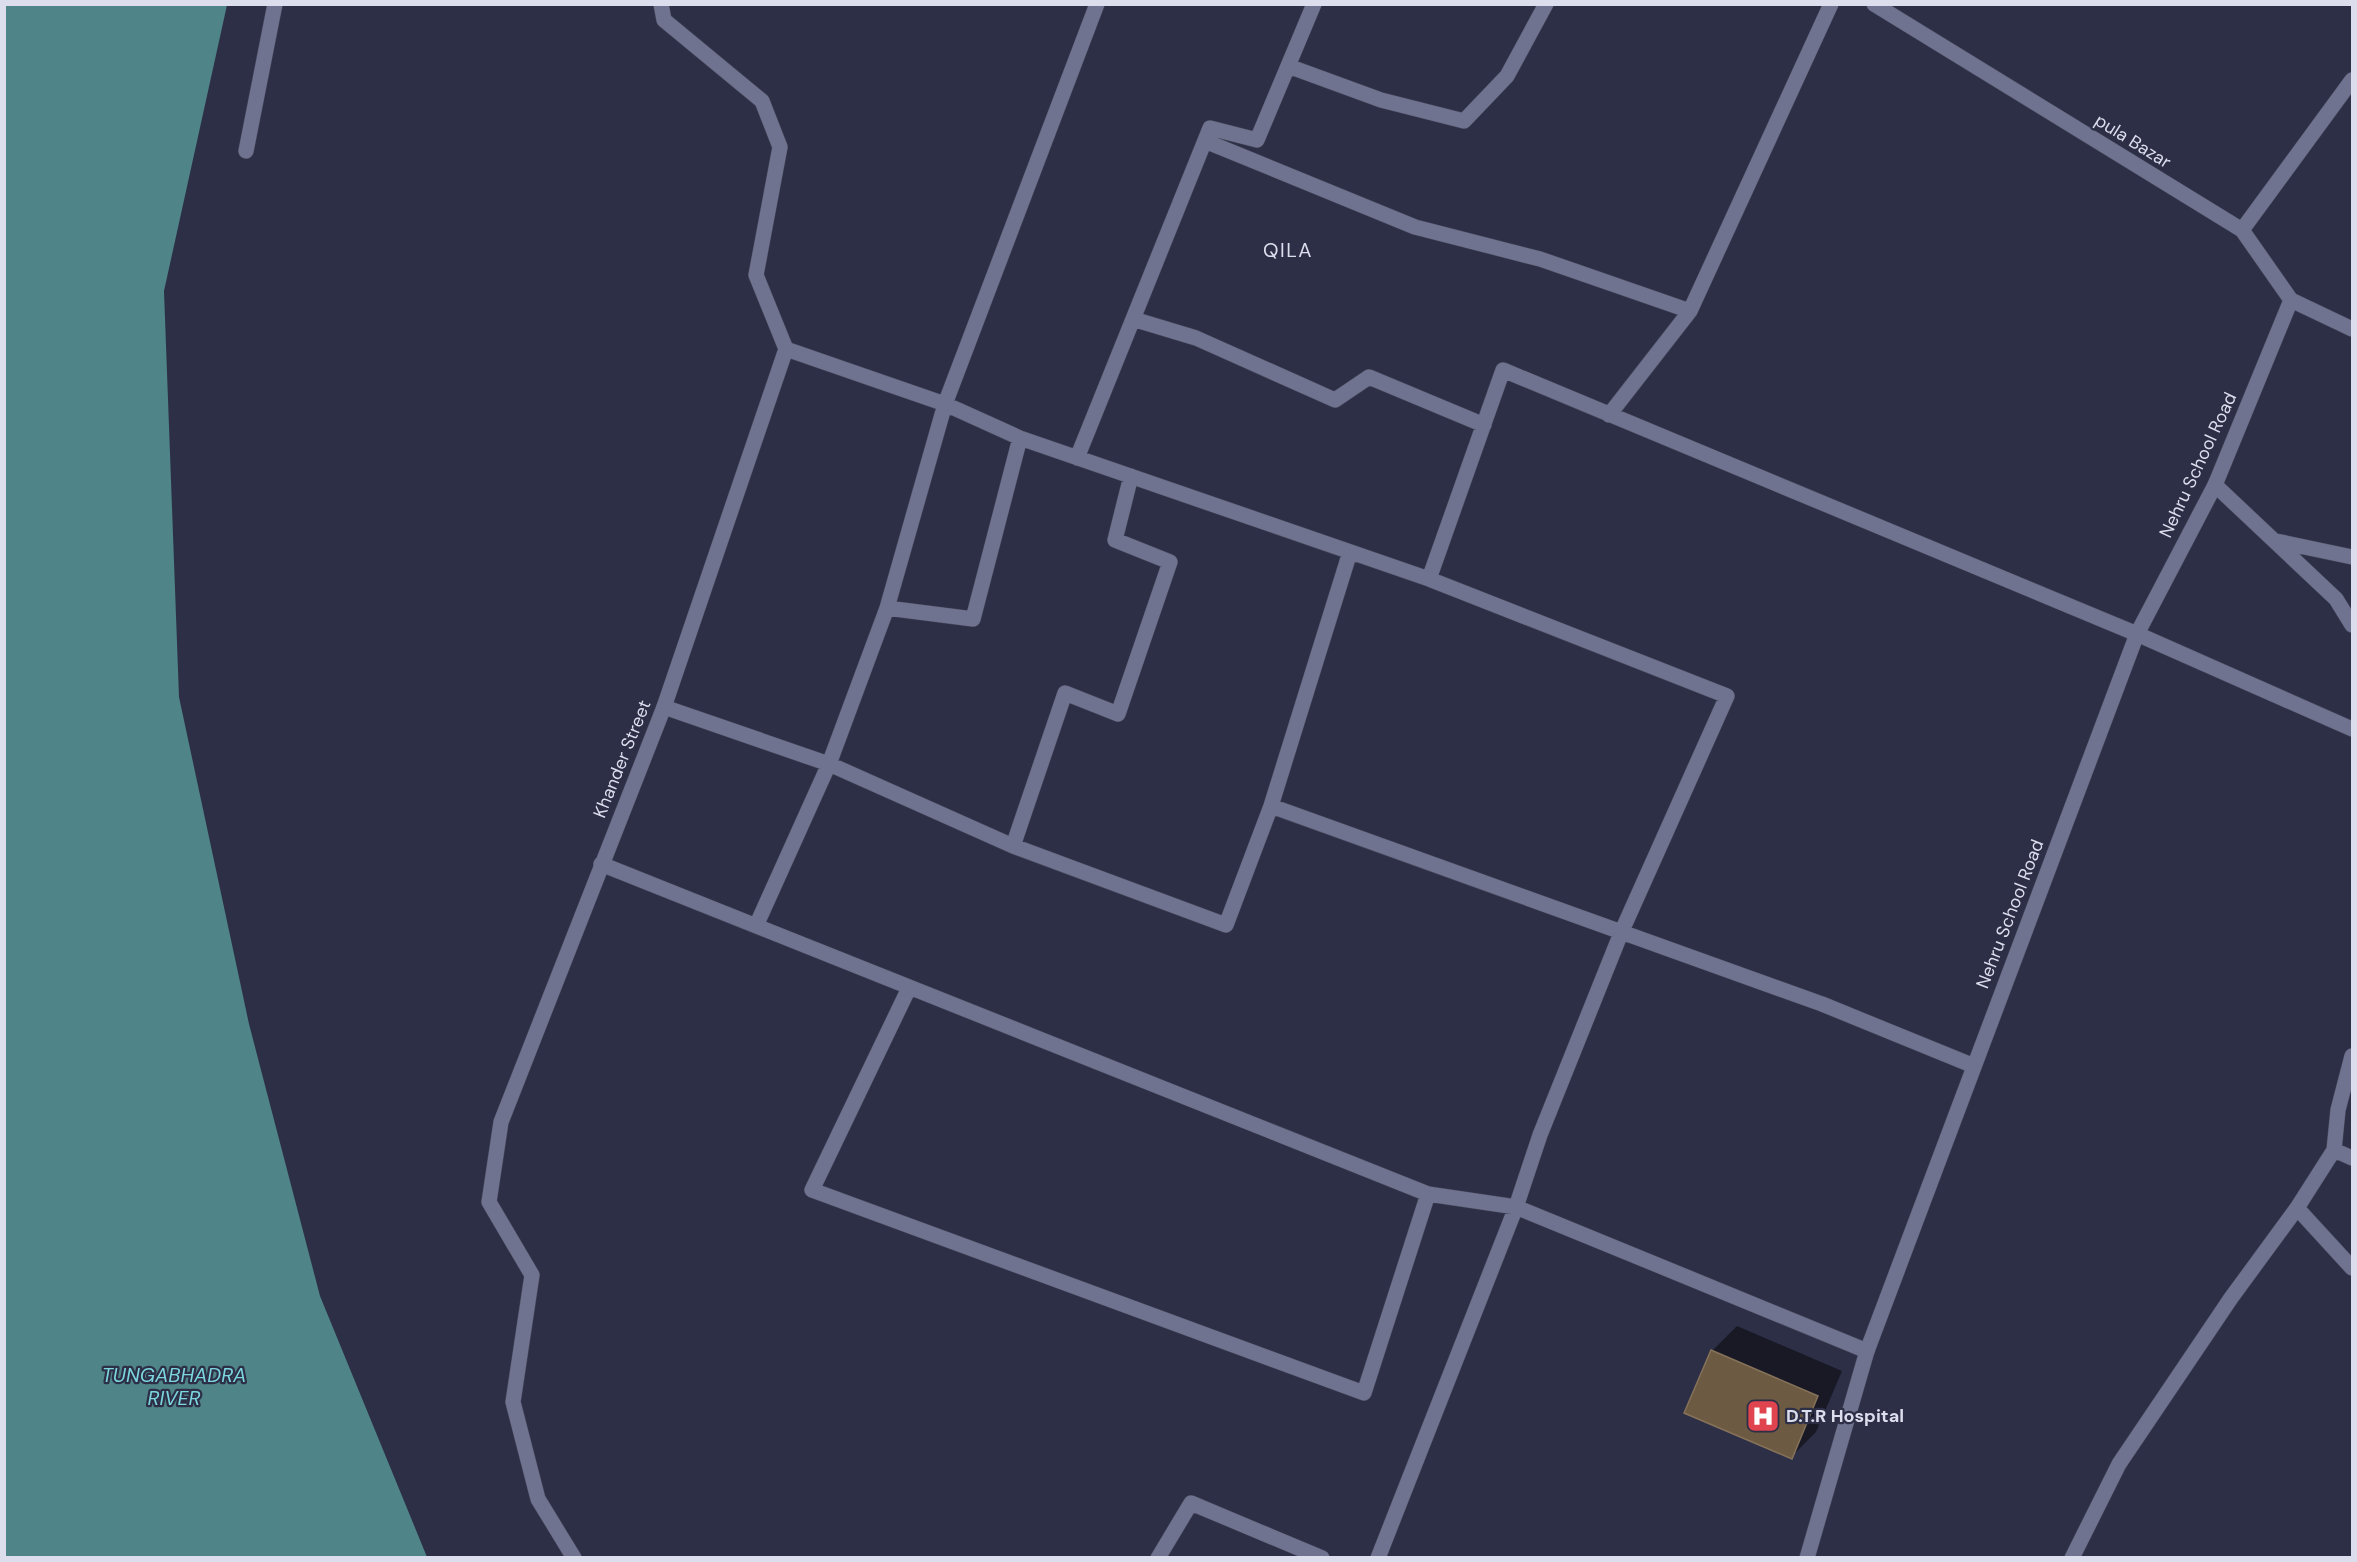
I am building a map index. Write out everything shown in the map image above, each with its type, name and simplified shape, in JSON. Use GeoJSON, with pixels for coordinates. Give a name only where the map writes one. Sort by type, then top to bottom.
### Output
{"type":"FeatureCollection","features":[{"type":"Feature","properties":{"kind":"street"},"geometry":{"type":"LineString","coordinates":[[246,151],[275,4]]}},
{"type":"Feature","properties":{"kind":"street"},"geometry":{"type":"LineString","coordinates":[[661,4],[664,20],[762,101],[780,147],[756,275],[786,349],[945,404],[1020,438],[1429,579],[1727,696],[1621,933],[1540,1135],[1516,1207],[1378,1557]]}},
{"type":"Feature","properties":{"kind":"street"},"geometry":{"type":"LineString","coordinates":[[756,926],[828,764],[887,608],[945,404],[1097,4]]}},
{"type":"Feature","properties":{"kind":"street"},"geometry":{"type":"LineString","coordinates":[[1077,458],[1210,129],[1257,140],[1314,4]]}},
{"type":"Feature","properties":{"kind":"street"},"geometry":{"type":"LineString","coordinates":[[1288,66],[1381,100],[1464,121],[1507,75],[1545,4]]}},
{"type":"Feature","properties":{"kind":"street"},"geometry":{"type":"LineString","coordinates":[[1609,415],[1690,311],[1831,4]]}},
{"type":"Feature","properties":{"kind":"street","name":"pula Bazar"},"geometry":{"type":"LineString","coordinates":[[1874,4],[2242,230],[2291,300],[2352,329]]}},
{"type":"Feature","properties":{"kind":"street"},"geometry":{"type":"LineString","coordinates":[[2242,230],[2352,80]]}},
{"type":"Feature","properties":{"kind":"street"},"geometry":{"type":"LineString","coordinates":[[1205,141],[1415,227],[1540,259],[1690,311]]}},
{"type":"Feature","properties":{"kind":"street","name":"Nehru School Road"},"geometry":{"type":"LineString","coordinates":[[1807,1557],[1867,1351],[2138,634],[2215,485],[2291,300]]}},
{"type":"Feature","properties":{"kind":"street"},"geometry":{"type":"LineString","coordinates":[[1133,319],[1196,338],[1335,400],[1369,377],[1484,425]]}},
{"type":"Feature","properties":{"kind":"street","name":"Khander Street"},"geometry":{"type":"LineString","coordinates":[[574,1557],[538,1499],[513,1402],[532,1275],[489,1202],[501,1122],[664,706],[786,349]]}},
{"type":"Feature","properties":{"kind":"street"},"geometry":{"type":"LineString","coordinates":[[1429,579],[1503,370],[2138,634],[2352,729]]}},
{"type":"Feature","properties":{"kind":"street"},"geometry":{"type":"LineString","coordinates":[[887,608],[973,618],[1020,438]]}},
{"type":"Feature","properties":{"kind":"street"},"geometry":{"type":"LineString","coordinates":[[1013,846],[1065,693],[1118,714],[1170,562],[1115,540],[1131,476]]}},
{"type":"Feature","properties":{"kind":"street"},"geometry":{"type":"LineString","coordinates":[[2215,485],[2336,599],[2352,625]]}},
{"type":"Feature","properties":{"kind":"street"},"geometry":{"type":"LineString","coordinates":[[2276,541],[2352,557]]}},
{"type":"Feature","properties":{"kind":"street"},"geometry":{"type":"LineString","coordinates":[[664,706],[828,764],[1013,846],[1226,925],[1271,807],[1350,552]]}},
{"type":"Feature","properties":{"kind":"street"},"geometry":{"type":"LineString","coordinates":[[1271,807],[1822,1004],[1974,1066]]}},
{"type":"Feature","properties":{"kind":"street"},"geometry":{"type":"LineString","coordinates":[[601,864],[1428,1194],[1516,1207],[1867,1351]]}},
{"type":"Feature","properties":{"kind":"street"},"geometry":{"type":"LineString","coordinates":[[909,988],[812,1190],[1364,1394],[1428,1194]]}},
{"type":"Feature","properties":{"kind":"street"},"geometry":{"type":"LineString","coordinates":[[2072,1557],[2119,1464],[2231,1298],[2297,1208],[2334,1150],[2338,1110],[2352,1056]]}},
{"type":"Feature","properties":{"kind":"street"},"geometry":{"type":"LineString","coordinates":[[2334,1150],[2352,1158]]}},
{"type":"Feature","properties":{"kind":"street"},"geometry":{"type":"LineString","coordinates":[[2297,1208],[2352,1268]]}},
{"type":"Feature","properties":{"kind":"street"},"geometry":{"type":"LineString","coordinates":[[1158,1557],[1191,1503],[1322,1557]]}},
{"type":"Feature","properties":{"kind":"water","name":"TUNGABHADRA RIVER"},"geometry":{"type":"Polygon","coordinates":[[[5,4],[227,5],[164,291],[179,697],[249,1024],[320,1296],[427,1557],[5,1557],[5,4]]]}},
{"type":"Feature","properties":{"kind":"building"},"geometry":{"type":"Polygon","coordinates":[[[1711,1350],[1818,1396],[1792,1459],[1684,1413],[1711,1350]]]}},
{"type":"Feature","properties":{"kind":"place","name":"D.T.R Hospital"},"geometry":{"type":"Point","coordinates":[1763,1416]}},
{"type":"Feature","properties":{"kind":"district","name":"QILA"},"geometry":{"type":"Point","coordinates":[1288,250]}}]}
